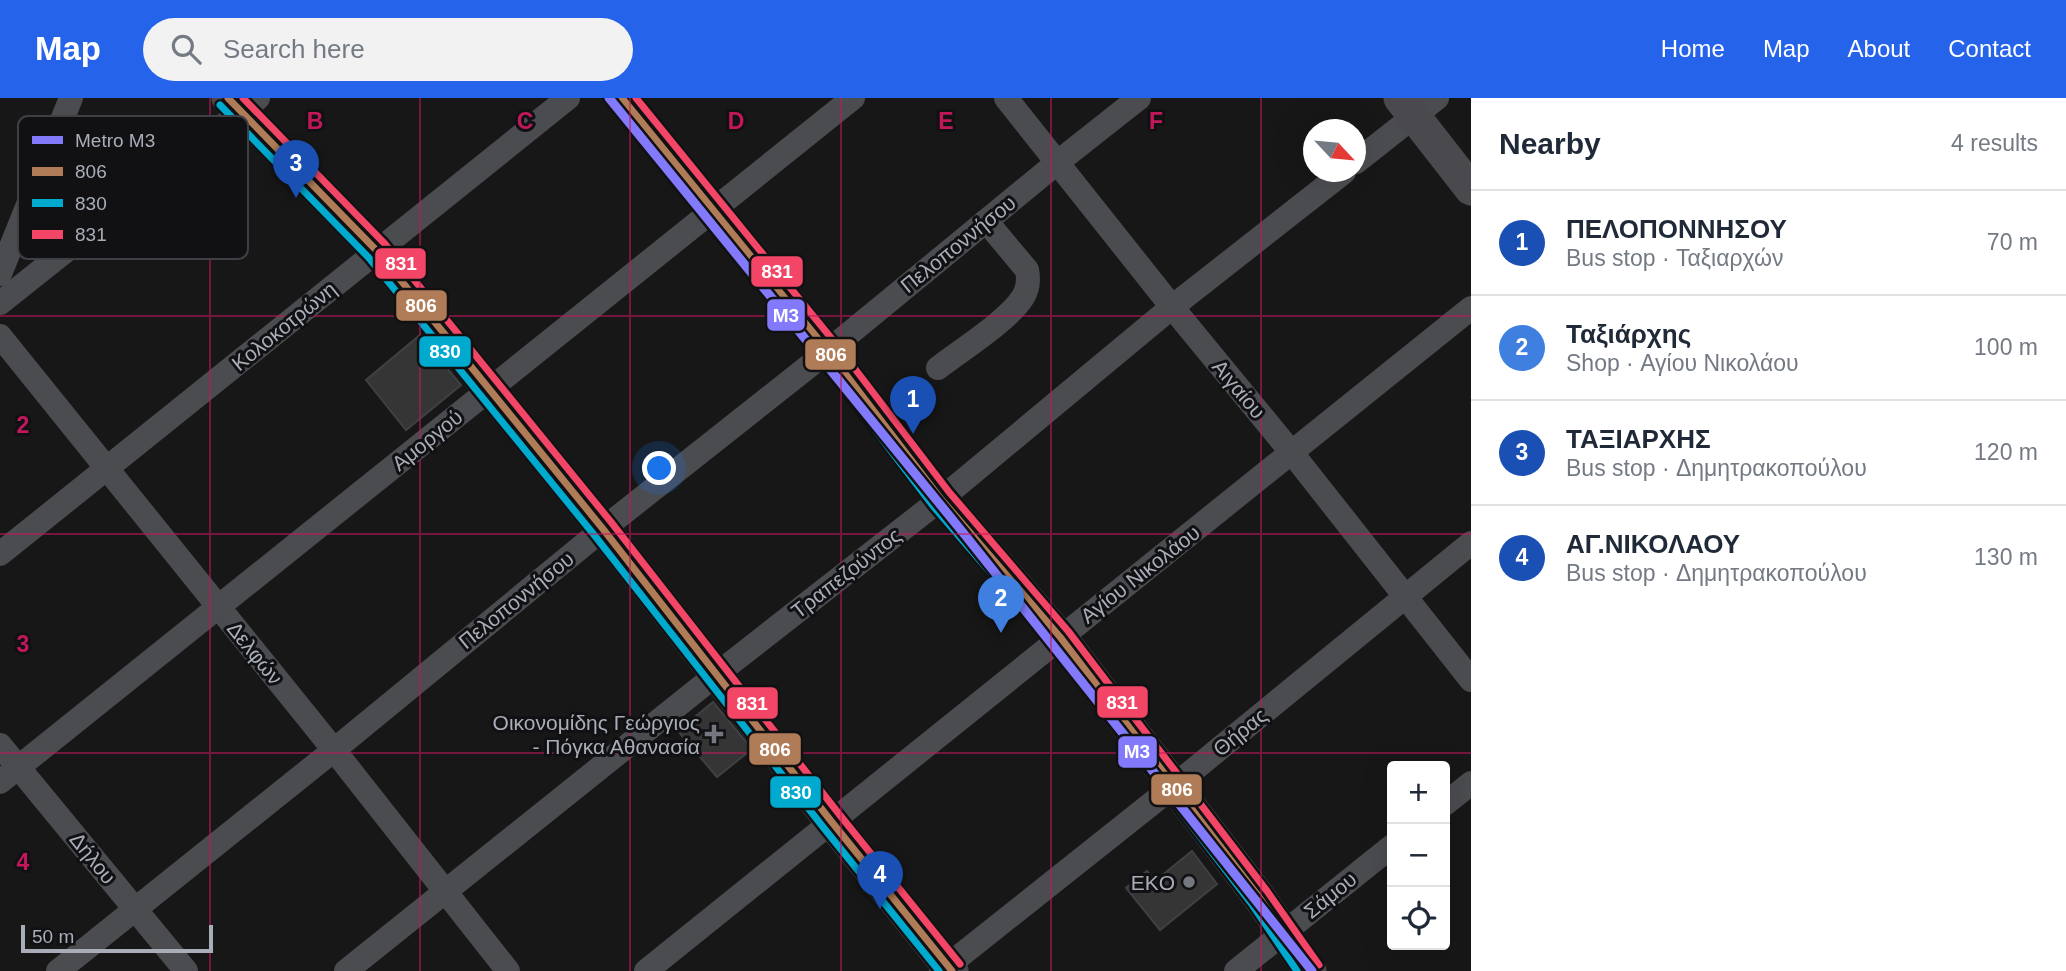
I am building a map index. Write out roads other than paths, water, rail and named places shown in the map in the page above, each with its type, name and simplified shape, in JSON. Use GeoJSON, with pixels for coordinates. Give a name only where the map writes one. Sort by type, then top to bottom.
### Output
{"type":"FeatureCollection","features":[{"type":"Feature","properties":{"kind":"street"},"geometry":{"type":"LineString","coordinates":[[64,116],[71,98]]}},
{"type":"Feature","properties":{"kind":"street","name":"Κολοκοτρώνη"},"geometry":{"type":"LineString","coordinates":[[0,554],[568,98]]}},
{"type":"Feature","properties":{"kind":"street"},"geometry":{"type":"LineString","coordinates":[[622,98],[828,351],[941,499],[1060,637],[1285,931],[1310,971]]}},
{"type":"Feature","properties":{"kind":"street","name":"Αμοργού"},"geometry":{"type":"LineString","coordinates":[[9,775],[853,98]]}},
{"type":"Feature","properties":{"kind":"street","name":"Αιγαίου"},"geometry":{"type":"LineString","coordinates":[[1006,98],[1471,680]]}},
{"type":"Feature","properties":{"kind":"street","name":"Πελοποννήσου"},"geometry":{"type":"LineString","coordinates":[[58,971],[1139,98]]}},
{"type":"Feature","properties":{"kind":"street"},"geometry":{"type":"LineString","coordinates":[[225,116],[242,102],[377,251],[603,529],[947,969]]}},
{"type":"Feature","properties":{"kind":"street"},"geometry":{"type":"LineString","coordinates":[[1366,152],[1417,104],[1471,189]]}},
{"type":"Feature","properties":{"kind":"street","name":"Τραπεζούντος"},"geometry":{"type":"LineString","coordinates":[[346,971],[717,674],[941,499],[1172,307],[1331,182]]}},
{"type":"Feature","properties":{"kind":"street"},"geometry":{"type":"LineString","coordinates":[[938,368],[1014,310],[1025,294],[1029,279],[1027,270],[986,221]]}},
{"type":"Feature","properties":{"kind":"street"},"geometry":{"type":"LineString","coordinates":[[0,274],[18,229]]}},
{"type":"Feature","properties":{"kind":"street"},"geometry":{"type":"LineString","coordinates":[[0,303],[53,259]]}},
{"type":"Feature","properties":{"kind":"street","name":"Αγίου Νικολάου"},"geometry":{"type":"LineString","coordinates":[[646,971],[1471,308]]}},
{"type":"Feature","properties":{"kind":"street","name":"Δελφών"},"geometry":{"type":"LineString","coordinates":[[0,337],[334,750],[508,971]]}},
{"type":"Feature","properties":{"kind":"street","name":"Θήρας"},"geometry":{"type":"LineString","coordinates":[[947,969],[1471,542]]}},
{"type":"Feature","properties":{"kind":"street","name":"Δήλου"},"geometry":{"type":"LineString","coordinates":[[0,744],[9,775],[136,910],[186,971]]}},
{"type":"Feature","properties":{"kind":"street"},"geometry":{"type":"LineString","coordinates":[[1450,800],[1471,783]]}},
{"type":"Feature","properties":{"kind":"street","name":"Σάμου"},"geometry":{"type":"LineString","coordinates":[[1236,971],[1387,849]]}},
{"type":"Feature","properties":{"kind":"metro line","name":"Μ3"},"geometry":{"type":"LineString","coordinates":[[609,98],[965,535],[1312,971]]}},
{"type":"Feature","properties":{"kind":"place","name":"ΤΑΞΙΑΡΧΗΣ"},"geometry":{"type":"Point","coordinates":[296,198]}},
{"type":"Feature","properties":{"kind":"place","name":"ΠΕΛΟΠΟΝΝΗΣΟΥ"},"geometry":{"type":"Point","coordinates":[913,434]}},
{"type":"Feature","properties":{"kind":"place","name":"Ταξιάρχης"},"geometry":{"type":"Point","coordinates":[1001,633]}},
{"type":"Feature","properties":{"kind":"place","name":"Οικονομίδης Γεώργιος - Πόγκα Αθανασία"},"geometry":{"type":"Point","coordinates":[714,734]}},
{"type":"Feature","properties":{"kind":"place","name":"EKO"},"geometry":{"type":"Point","coordinates":[1189,882]}},
{"type":"Feature","properties":{"kind":"place","name":"ΑΓ.ΝΙΚΟΛΑΟΥ"},"geometry":{"type":"Point","coordinates":[880,909]}}]}
